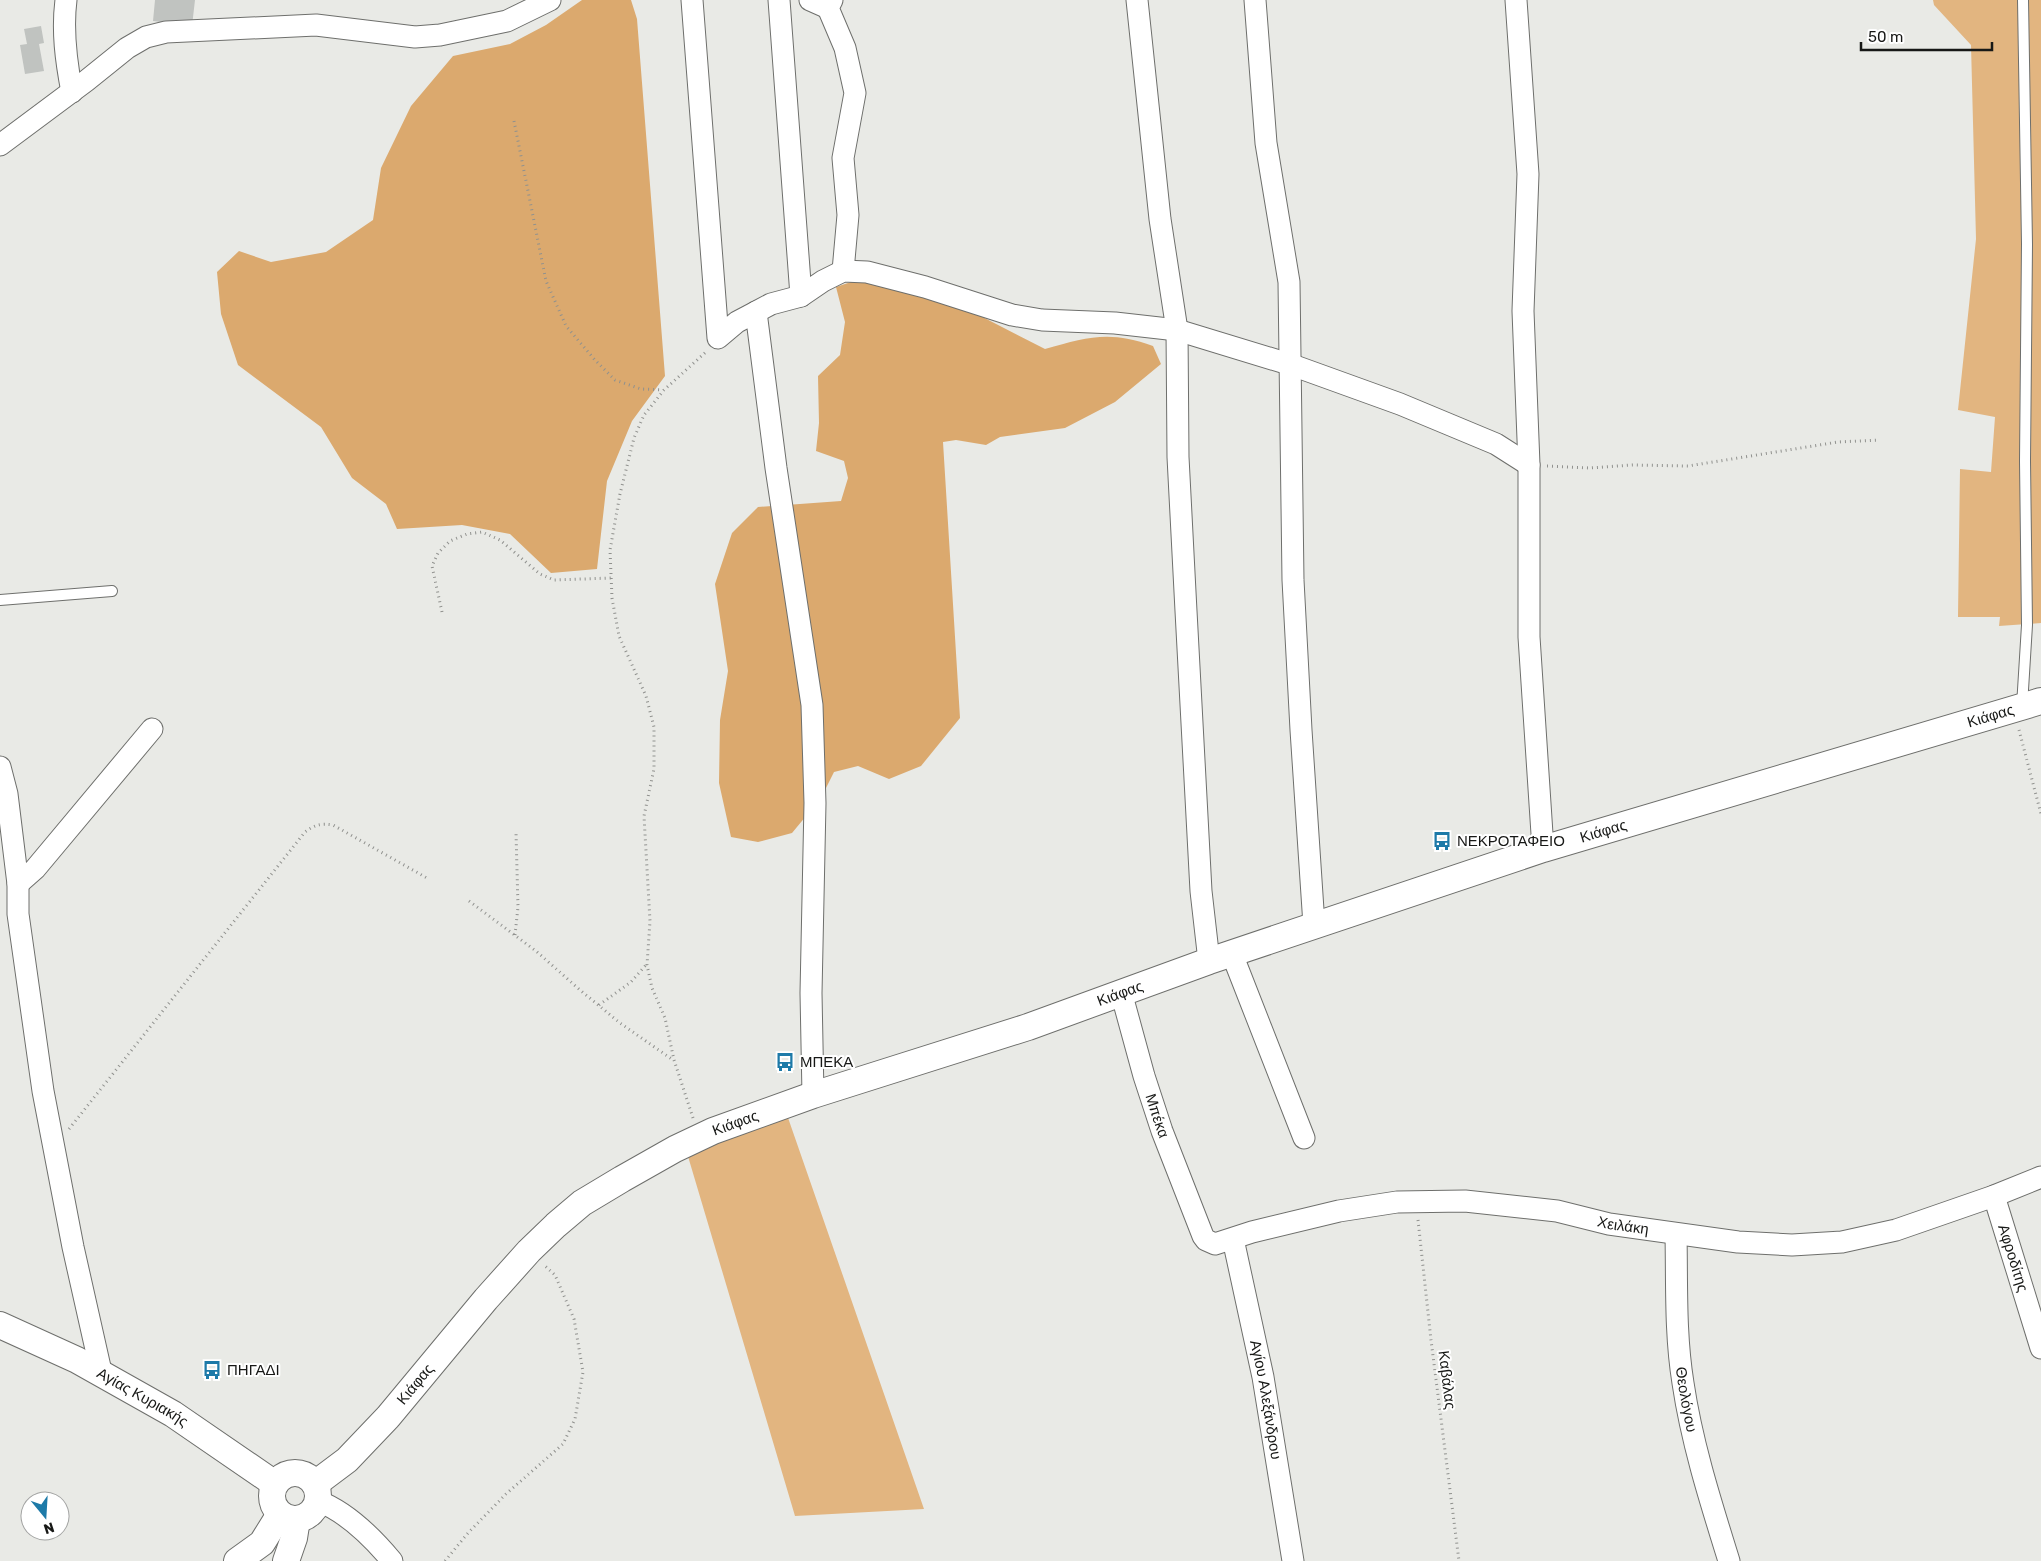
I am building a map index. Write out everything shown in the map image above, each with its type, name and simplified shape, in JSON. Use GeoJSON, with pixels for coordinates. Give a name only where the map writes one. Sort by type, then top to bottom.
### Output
{"type":"FeatureCollection","features":[{"type":"Feature","properties":{"kind":"street"},"geometry":{"type":"LineString","coordinates":[[66,0],[64,20],[66,62],[72,92]]}},
{"type":"Feature","properties":{"kind":"street"},"geometry":{"type":"LineString","coordinates":[[0,145],[72,92],[127,48],[146,38],[166,32],[316,25],[415,37],[440,35],[507,21],[550,0]]}},
{"type":"Feature","properties":{"kind":"street"},"geometry":{"type":"LineString","coordinates":[[692,0],[718,338]]}},
{"type":"Feature","properties":{"kind":"street"},"geometry":{"type":"LineString","coordinates":[[779,0],[801,296]]}},
{"type":"Feature","properties":{"kind":"street"},"geometry":{"type":"LineString","coordinates":[[1137,0],[1160,219],[1177,330],[1178,457],[1200,891],[1221,958],[1304,1138]]}},
{"type":"Feature","properties":{"kind":"street"},"geometry":{"type":"LineString","coordinates":[[1255,0],[1266,143],[1289,282],[1292,365],[1293,580],[1300,730],[1314,925]]}},
{"type":"Feature","properties":{"kind":"street"},"geometry":{"type":"LineString","coordinates":[[1516,0],[1528,174],[1523,311],[1529,465],[1529,637],[1543,848]]}},
{"type":"Feature","properties":{"kind":"street"},"geometry":{"type":"LineString","coordinates":[[823,3],[845,48],[855,93],[843,158],[848,215],[843,271]]}},
{"type":"Feature","properties":{"kind":"street"},"geometry":{"type":"LineString","coordinates":[[718,338],[738,322],[756,312],[771,304],[801,296],[823,281],[843,271],[867,272],[925,287],[1012,315],[1042,320],[1177,330],[1292,365],[1400,404],[1496,444],[1529,465]]}},
{"type":"Feature","properties":{"kind":"street"},"geometry":{"type":"LineString","coordinates":[[756,312],[776,468],[812,706],[815,803],[812,993],[813,1095]]}},
{"type":"Feature","properties":{"kind":"street","name":"Κιάφας"},"geometry":{"type":"LineString","coordinates":[[316,1492],[388,1417],[529,1251],[582,1203],[622,1178],[700,1138],[765,1111],[1028,1026],[1314,925],[1543,848],[2025,705]]}},
{"type":"Feature","properties":{"kind":"street"},"geometry":{"type":"LineString","coordinates":[[18,884],[35,869],[152,729]]}},
{"type":"Feature","properties":{"kind":"street"},"geometry":{"type":"LineString","coordinates":[[0,767],[7,794],[18,884],[18,914],[22,952],[53,1149],[102,1376]]}},
{"type":"Feature","properties":{"kind":"street","name":"Μπέκα"},"geometry":{"type":"LineString","coordinates":[[1121,992],[1144,1076],[1162,1131],[1203,1236]]}},
{"type":"Feature","properties":{"kind":"street","name":"Χειλάκη"},"geometry":{"type":"LineString","coordinates":[[1203,1236],[1206,1240],[1215,1244],[1297,1220],[1339,1211],[1397,1202],[1465,1201],[1557,1210],[1609,1224],[1738,1242],[1792,1245],[1842,1242],[1896,1230],[1994,1196],[2041,1177]]}},
{"type":"Feature","properties":{"kind":"street","name":"Αφροδίτης"},"geometry":{"type":"LineString","coordinates":[[1994,1196],[2041,1348]]}},
{"type":"Feature","properties":{"kind":"street","name":"Θεολόγου"},"geometry":{"type":"LineString","coordinates":[[1676,1234],[1682,1382],[1694,1442],[1729,1561]]}},
{"type":"Feature","properties":{"kind":"street","name":"Αγίου Αλεξάνδρου"},"geometry":{"type":"LineString","coordinates":[[1234,1239],[1263,1377],[1293,1561]]}},
{"type":"Feature","properties":{"kind":"street","name":"Αγίας Κυριακής"},"geometry":{"type":"LineString","coordinates":[[0,1325],[77,1360],[102,1376],[173,1414],[275,1484]]}},
{"type":"Feature","properties":{"kind":"street"},"geometry":{"type":"LineString","coordinates":[[286,1561],[294,1538],[289,1517],[272,1500],[275,1484],[287,1474],[295,1473],[303,1474],[316,1492],[378,1545],[392,1561]]}},
{"type":"Feature","properties":{"kind":"street"},"geometry":{"type":"LineString","coordinates":[[237,1561],[262,1543],[289,1517],[306,1516],[314,1510],[316,1492]]}},
{"type":"Feature","properties":{"kind":"lane"},"geometry":{"type":"LineString","coordinates":[[2022,0],[2027,234],[2025,461],[2027,625],[2025,705]]}},
{"type":"Feature","properties":{"kind":"lane"},"geometry":{"type":"LineString","coordinates":[[0,600],[112,592]]}},
{"type":"Feature","properties":{"kind":"path"},"geometry":{"type":"LineString","coordinates":[[514,121],[546,281],[566,326],[615,380],[641,389],[664,390]]}},
{"type":"Feature","properties":{"kind":"path"},"geometry":{"type":"LineString","coordinates":[[700,1138],[674,1060],[665,1018],[652,988],[647,965],[650,921],[644,816],[654,769],[654,727],[646,696],[619,636],[612,598],[610,550],[620,494],[634,438],[644,415],[664,390],[702,356],[718,338]]}},
{"type":"Feature","properties":{"kind":"path"},"geometry":{"type":"LineString","coordinates":[[1529,465],[1590,468],[1632,465],[1688,466],[1838,442],[1879,440]]}},
{"type":"Feature","properties":{"kind":"path"},"geometry":{"type":"LineString","coordinates":[[442,612],[432,566],[438,553],[450,541],[467,534],[482,532],[500,540],[540,574],[554,580],[611,578]]}},
{"type":"Feature","properties":{"kind":"path"},"geometry":{"type":"LineString","coordinates":[[2025,705],[2041,814]]}},
{"type":"Feature","properties":{"kind":"path"},"geometry":{"type":"LineString","coordinates":[[53,1149],[304,832],[314,825],[323,823],[333,825],[427,878]]}},
{"type":"Feature","properties":{"kind":"path"},"geometry":{"type":"LineString","coordinates":[[515,936],[518,907],[516,832]]}},
{"type":"Feature","properties":{"kind":"path"},"geometry":{"type":"LineString","coordinates":[[469,901],[599,1005],[674,1060]]}},
{"type":"Feature","properties":{"kind":"path"},"geometry":{"type":"LineString","coordinates":[[599,1005],[631,982],[647,965]]}},
{"type":"Feature","properties":{"kind":"path","name":"Καβάλας"},"geometry":{"type":"LineString","coordinates":[[1416,1202],[1432,1350],[1459,1561]]}},
{"type":"Feature","properties":{"kind":"path"},"geometry":{"type":"LineString","coordinates":[[445,1561],[468,1533],[506,1494],[563,1444],[575,1419],[583,1372],[574,1319],[555,1275],[529,1251]]}},
{"type":"Feature","properties":{"kind":"shaded area"},"geometry":{"type":"Polygon","coordinates":[[[582,0],[631,0],[637,19],[665,376],[632,421],[607,481],[597,569],[551,573],[510,534],[462,525],[397,529],[386,504],[352,478],[321,427],[238,365],[221,314],[217,272],[239,251],[271,262],[326,252],[373,220],[381,168],[411,106],[453,56],[510,44],[546,25],[582,0]]]}},
{"type":"Feature","properties":{"kind":"shaded area"},"geometry":{"type":"Polygon","coordinates":[[[1933,0],[2041,0],[2041,623],[1999,626],[2000,617],[1958,617],[1960,469],[1991,472],[1995,417],[1958,410],[1976,239],[1971,45],[1934,5],[1933,0]]]}},
{"type":"Feature","properties":{"kind":"shaded area"},"geometry":{"type":"Polygon","coordinates":[[[854,281],[896,286],[967,309],[1045,349],[1074,341],[1099,337],[1124,338],[1138,341],[1153,346],[1161,364],[1115,402],[1065,428],[1000,437],[986,445],[956,440],[943,442],[960,718],[921,766],[889,779],[858,766],[834,772],[821,798],[792,833],[758,842],[731,837],[719,783],[720,720],[728,671],[715,584],[732,533],[758,507],[841,501],[848,478],[844,461],[816,451],[819,423],[818,376],[840,355],[845,322],[836,287],[854,281]]]}},
{"type":"Feature","properties":{"kind":"shaded area"},"geometry":{"type":"Polygon","coordinates":[[[786,1112],[924,1509],[795,1516],[687,1153],[786,1112]]]}},
{"type":"Feature","properties":{"kind":"building"},"geometry":{"type":"Polygon","coordinates":[[[155,0],[195,0],[192,26],[153,21],[155,0]]]}},
{"type":"Feature","properties":{"kind":"building"},"geometry":{"type":"Polygon","coordinates":[[[41,26],[44,43],[39,44],[44,71],[25,74],[20,45],[27,44],[24,29],[41,26]]]}},
{"type":"Feature","properties":{"kind":"place","name":"ΝΕΚΡΟΤΑΦΕΙΟ"},"geometry":{"type":"Point","coordinates":[1442,841]}},
{"type":"Feature","properties":{"kind":"place","name":"ΜΠΕΚΑ"},"geometry":{"type":"Point","coordinates":[785,1062]}},
{"type":"Feature","properties":{"kind":"place","name":"ΠΗΓΑΔΙ"},"geometry":{"type":"Point","coordinates":[212,1370]}}]}
